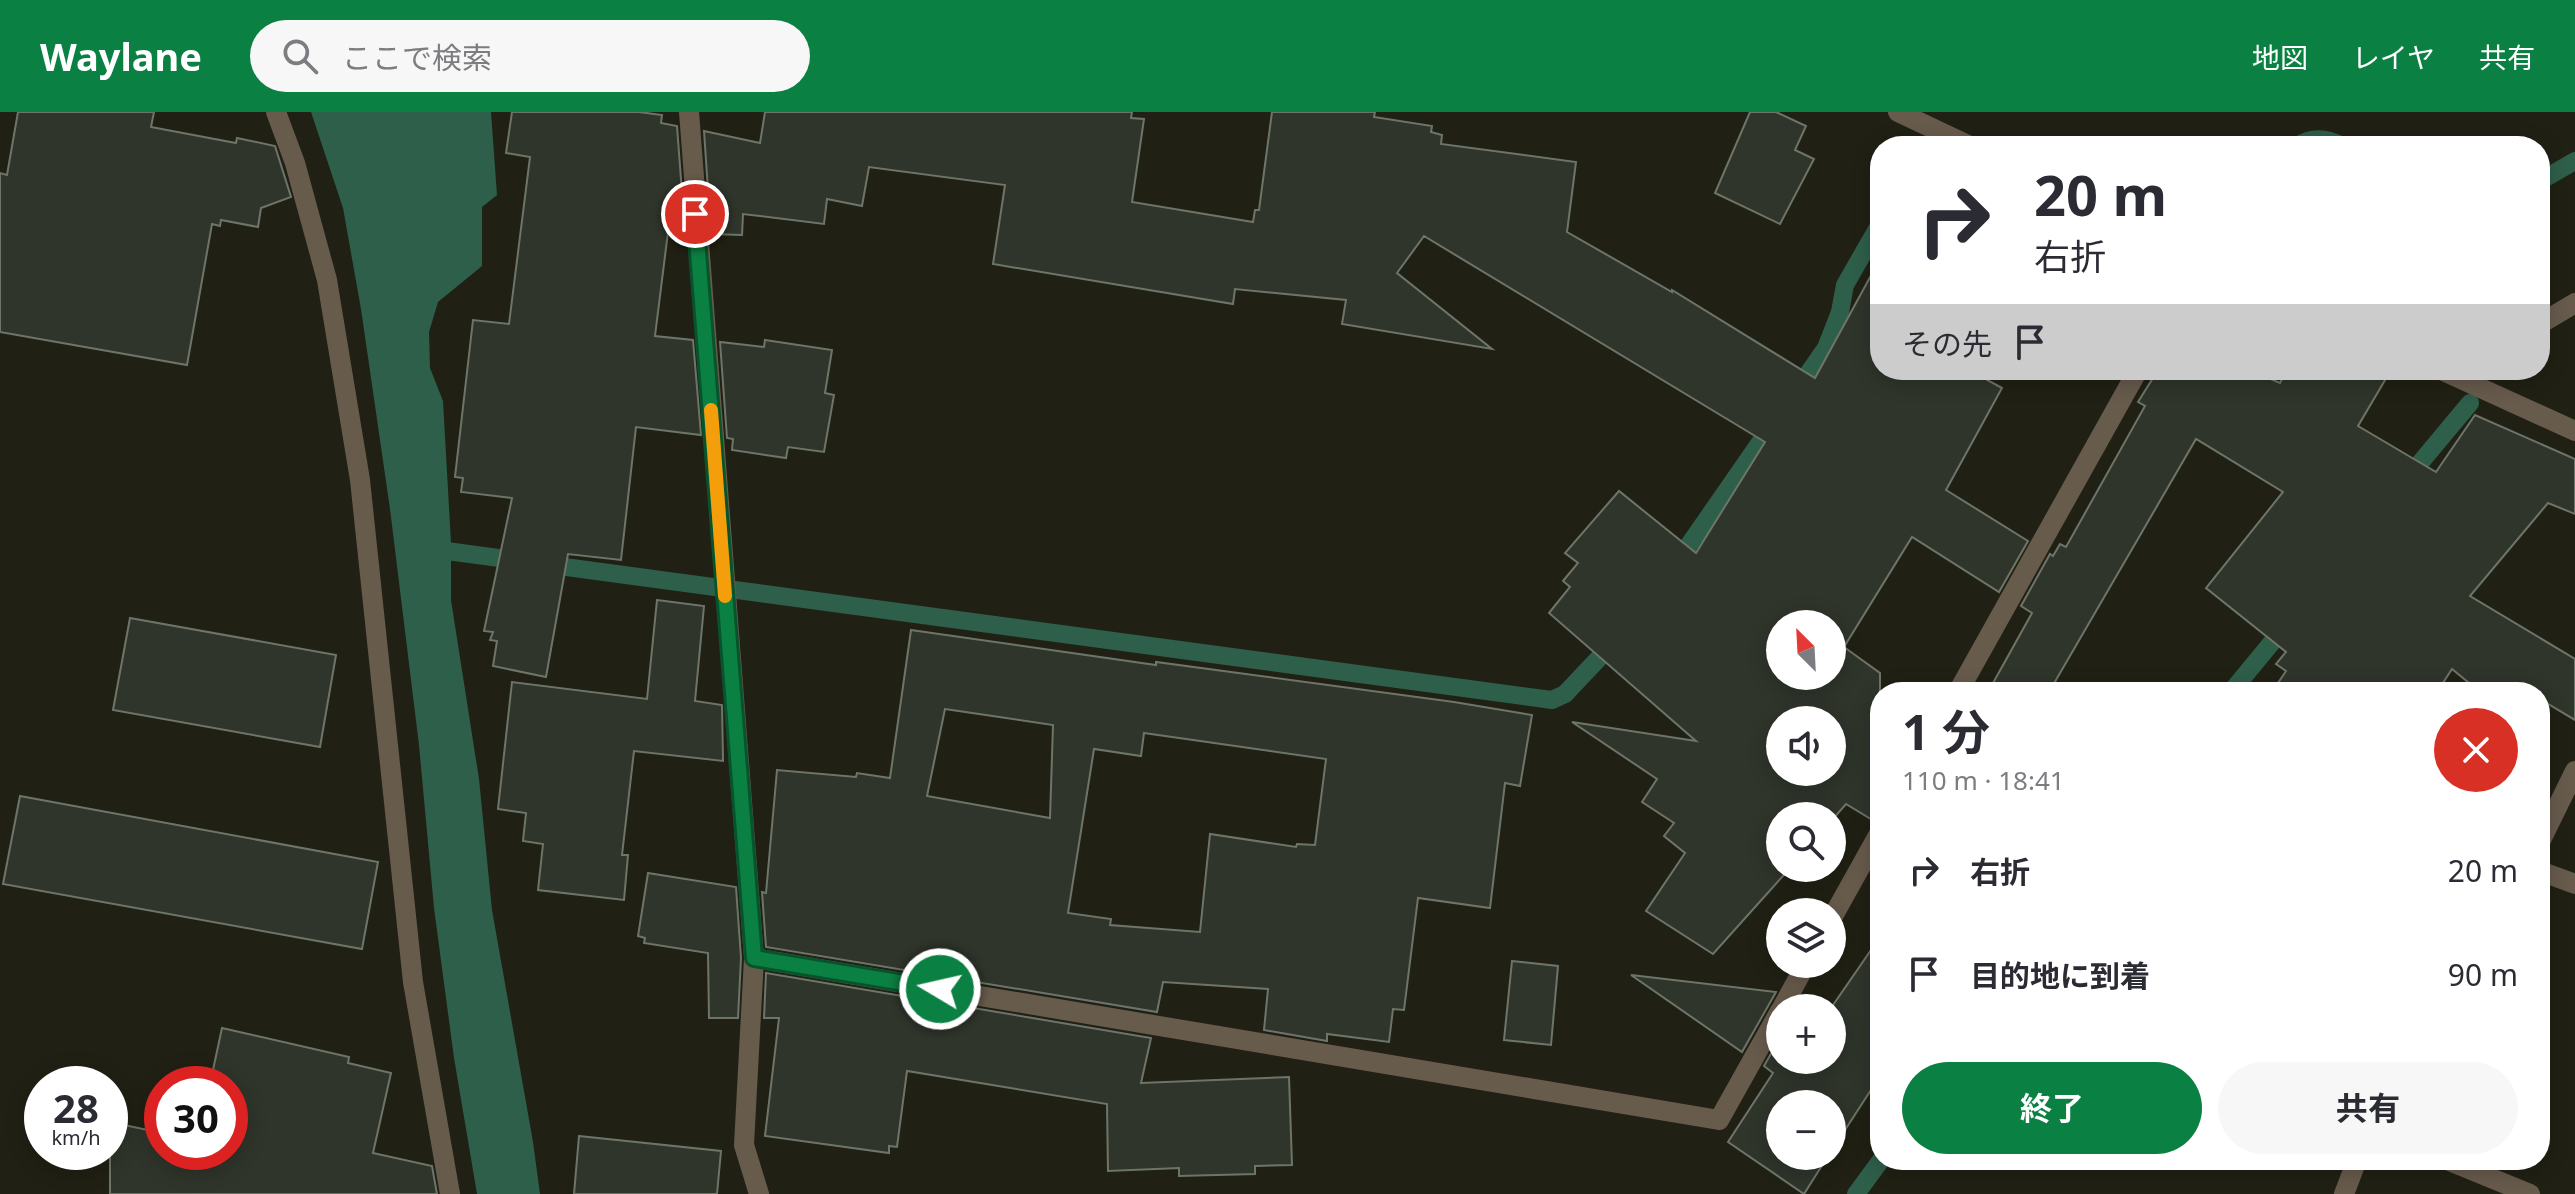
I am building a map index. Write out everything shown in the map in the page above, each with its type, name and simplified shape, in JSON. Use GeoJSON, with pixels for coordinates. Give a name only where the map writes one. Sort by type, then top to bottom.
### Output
{"type":"FeatureCollection","features":[{"type":"Feature","properties":{"kind":"street"},"geometry":{"type":"LineString","coordinates":[[276,112],[295,163],[327,280],[360,480],[413,982],[450,1194]]}},
{"type":"Feature","properties":{"kind":"street"},"geometry":{"type":"LineString","coordinates":[[689,112],[754,958],[744,1145],[759,1194]]}},
{"type":"Feature","properties":{"kind":"street"},"geometry":{"type":"LineString","coordinates":[[1898,112],[1923,118],[1953,136]]}},
{"type":"Feature","properties":{"kind":"street"},"geometry":{"type":"LineString","coordinates":[[2550,318],[2575,303]]}},
{"type":"Feature","properties":{"kind":"street"},"geometry":{"type":"LineString","coordinates":[[1964,682],[2132,380]]}},
{"type":"Feature","properties":{"kind":"street"},"geometry":{"type":"LineString","coordinates":[[2481,380],[2575,431]]}},
{"type":"Feature","properties":{"kind":"street"},"geometry":{"type":"LineString","coordinates":[[2550,822],[2575,771]]}},
{"type":"Feature","properties":{"kind":"street"},"geometry":{"type":"LineString","coordinates":[[1843,898],[1870,850]]}},
{"type":"Feature","properties":{"kind":"street"},"geometry":{"type":"LineString","coordinates":[[2550,875],[2575,884]]}},
{"type":"Feature","properties":{"kind":"street"},"geometry":{"type":"LineString","coordinates":[[754,958],[1719,1120],[1766,1037]]}},
{"type":"Feature","properties":{"kind":"street"},"geometry":{"type":"LineString","coordinates":[[2344,1194],[2353,1170]]}},
{"type":"Feature","properties":{"kind":"street"},"geometry":{"type":"LineString","coordinates":[[2471,1170],[2530,1194]]}},
{"type":"Feature","properties":{"kind":"shaded area"},"geometry":{"type":"Polygon","coordinates":[[[311,112],[491,112],[497,195],[482,207],[482,266],[438,302],[429,332],[430,368],[443,401],[451,600],[479,779],[492,910],[540,1194],[477,1194],[454,1058],[434,908],[419,745],[361,309],[343,208],[311,112]]]}},
{"type":"Feature","properties":{"kind":"building"},"geometry":{"type":"Polygon","coordinates":[[[18,112],[154,112],[151,127],[236,143],[237,138],[275,146],[291,197],[261,208],[258,227],[221,220],[220,226],[212,224],[187,365],[0,332],[0,173],[7,175],[18,112]]]}},
{"type":"Feature","properties":{"kind":"building"},"geometry":{"type":"Polygon","coordinates":[[[512,112],[639,112],[662,115],[661,123],[677,126],[685,233],[668,232],[655,336],[693,340],[701,435],[636,427],[621,560],[568,554],[546,677],[493,666],[497,641],[490,640],[493,632],[484,631],[512,498],[461,492],[463,478],[455,477],[473,320],[509,324],[530,157],[506,153],[512,112]]]}},
{"type":"Feature","properties":{"kind":"building"},"geometry":{"type":"Polygon","coordinates":[[[765,112],[1132,112],[1131,118],[1144,119],[1132,202],[1253,222],[1255,210],[1259,210],[1272,112],[1375,112],[1374,117],[1432,126],[1431,132],[1442,135],[1441,144],[1576,162],[1567,232],[1672,290],[1815,378],[1870,277],[1870,380],[1987,380],[2002,388],[1946,490],[2028,541],[1999,592],[1912,537],[1846,644],[1846,610],[1766,610],[1766,690],[1846,690],[1846,648],[1880,673],[1880,682],[1870,682],[1870,819],[1846,802],[1766,802],[1766,882],[1777,882],[1713,954],[1646,911],[1685,853],[1664,836],[1674,823],[1642,802],[1657,779],[1572,722],[1696,741],[1549,613],[1570,587],[1563,581],[1578,563],[1565,553],[1619,491],[1696,553],[1765,442],[1424,236],[1397,273],[1492,349],[1342,324],[1346,300],[1235,289],[1233,304],[993,264],[1005,185],[869,167],[862,206],[827,199],[824,224],[743,214],[742,235],[711,234],[704,131],[760,143],[765,112]]]}},
{"type":"Feature","properties":{"kind":"building"},"geometry":{"type":"Polygon","coordinates":[[[1750,112],[1776,112],[1806,126],[1795,150],[1814,159],[1780,224],[1715,193],[1750,112]]]}},
{"type":"Feature","properties":{"kind":"building"},"geometry":{"type":"Polygon","coordinates":[[[765,340],[832,350],[825,393],[834,395],[824,452],[788,447],[786,458],[732,450],[733,439],[727,438],[720,342],[764,347],[765,340]]]}},
{"type":"Feature","properties":{"kind":"building"},"geometry":{"type":"Polygon","coordinates":[[[2152,380],[2273,380],[2280,383],[2282,380],[2385,380],[2358,426],[2436,472],[2475,415],[2575,459],[2575,514],[2548,503],[2470,596],[2575,659],[2575,720],[2550,705],[2550,682],[2468,682],[2452,669],[2444,682],[2279,682],[2286,671],[2276,664],[2286,652],[2206,588],[2283,492],[2196,439],[2055,682],[1994,682],[2032,613],[2021,606],[2050,554],[2053,556],[2060,544],[2066,547],[2145,406],[2138,402],[2152,380]]]}},
{"type":"Feature","properties":{"kind":"building"},"geometry":{"type":"Polygon","coordinates":[[[657,600],[704,606],[695,701],[722,705],[723,761],[634,751],[622,855],[628,855],[624,900],[538,890],[543,844],[523,841],[526,813],[498,809],[512,682],[647,699],[657,600]]]}},
{"type":"Feature","properties":{"kind":"building"},"geometry":{"type":"Polygon","coordinates":[[[130,618],[336,655],[320,747],[113,710],[130,618]]]}},
{"type":"Feature","properties":{"kind":"building"},"geometry":{"type":"Polygon","coordinates":[[[911,630],[1532,715],[1520,786],[1505,783],[1490,908],[1418,898],[1404,1010],[1393,1009],[1389,1042],[1327,1034],[1327,1041],[1264,1030],[1268,989],[1163,982],[1157,1012],[766,947],[762,892],[766,893],[777,770],[856,777],[857,773],[890,778],[911,630]],[[945,709],[927,796],[1050,818],[1053,725],[945,709]],[[1144,733],[1141,756],[1094,749],[1068,913],[1111,919],[1110,925],[1200,932],[1210,834],[1296,847],[1297,844],[1315,845],[1326,759],[1144,733]]]}},
{"type":"Feature","properties":{"kind":"building"},"geometry":{"type":"Polygon","coordinates":[[[20,796],[378,862],[362,949],[3,884],[20,796]]]}},
{"type":"Feature","properties":{"kind":"building"},"geometry":{"type":"Polygon","coordinates":[[[648,873],[736,887],[741,958],[738,1018],[709,1018],[708,953],[644,943],[645,938],[638,936],[648,873]]]}},
{"type":"Feature","properties":{"kind":"building"},"geometry":{"type":"Polygon","coordinates":[[[1870,951],[1870,1091],[1846,1128],[1846,1090],[1766,1090],[1766,1168],[1728,1142],[1772,1074],[1846,1074],[1846,994],[1841,994],[1870,951]]]}},
{"type":"Feature","properties":{"kind":"building"},"geometry":{"type":"Polygon","coordinates":[[[1512,961],[1558,966],[1551,1045],[1504,1040],[1512,961]]]}},
{"type":"Feature","properties":{"kind":"building"},"geometry":{"type":"Polygon","coordinates":[[[766,973],[1151,1038],[1141,1083],[1289,1077],[1292,1165],[1255,1166],[1255,1174],[1179,1176],[1179,1168],[1108,1171],[1107,1104],[907,1071],[897,1147],[889,1146],[889,1153],[765,1136],[779,1018],[764,1018],[766,973]]]}},
{"type":"Feature","properties":{"kind":"building"},"geometry":{"type":"Polygon","coordinates":[[[1631,975],[1776,992],[1766,994],[1766,1010],[1742,1052],[1631,975]]]}},
{"type":"Feature","properties":{"kind":"building"},"geometry":{"type":"Polygon","coordinates":[[[222,1028],[349,1057],[348,1063],[391,1073],[373,1153],[432,1166],[437,1194],[110,1194],[110,1170],[128,1170],[128,1126],[144,1129],[144,1170],[248,1170],[248,1066],[214,1066],[222,1028]]]}},
{"type":"Feature","properties":{"kind":"building"},"geometry":{"type":"Polygon","coordinates":[[[579,1136],[721,1151],[717,1194],[574,1194],[579,1136]]]}},
{"type":"Feature","properties":{"kind":"building"},"geometry":{"type":"Polygon","coordinates":[[[1769,1170],[1819,1170],[1804,1194],[1769,1170]]]}},
{"type":"Feature","properties":{"kind":"waterway"},"geometry":{"type":"LineString","coordinates":[[2550,175],[2575,161]]}},
{"type":"Feature","properties":{"kind":"waterway"},"geometry":{"type":"LineString","coordinates":[[1794,394],[1826,348],[1840,312],[1845,285],[1870,241]]}},
{"type":"Feature","properties":{"kind":"waterway"},"geometry":{"type":"LineString","coordinates":[[2405,481],[2470,403]]}},
{"type":"Feature","properties":{"kind":"waterway"},"geometry":{"type":"LineString","coordinates":[[1675,565],[1775,421]]}},
{"type":"Feature","properties":{"kind":"waterway"},"geometry":{"type":"LineString","coordinates":[[432,549],[1552,700],[1565,694],[1615,641]]}},
{"type":"Feature","properties":{"kind":"waterway"},"geometry":{"type":"LineString","coordinates":[[2239,682],[2287,624]]}},
{"type":"Feature","properties":{"kind":"waterway"},"geometry":{"type":"LineString","coordinates":[[1856,1194],[1874,1170]]}},
{"type":"Feature","properties":{"kind":"slow traffic"},"geometry":{"type":"LineString","coordinates":[[711,410],[725,596]]}},
{"type":"Feature","properties":{"kind":"route"},"geometry":{"type":"LineString","coordinates":[[695,214],[754,958],[940,989]]}}]}
